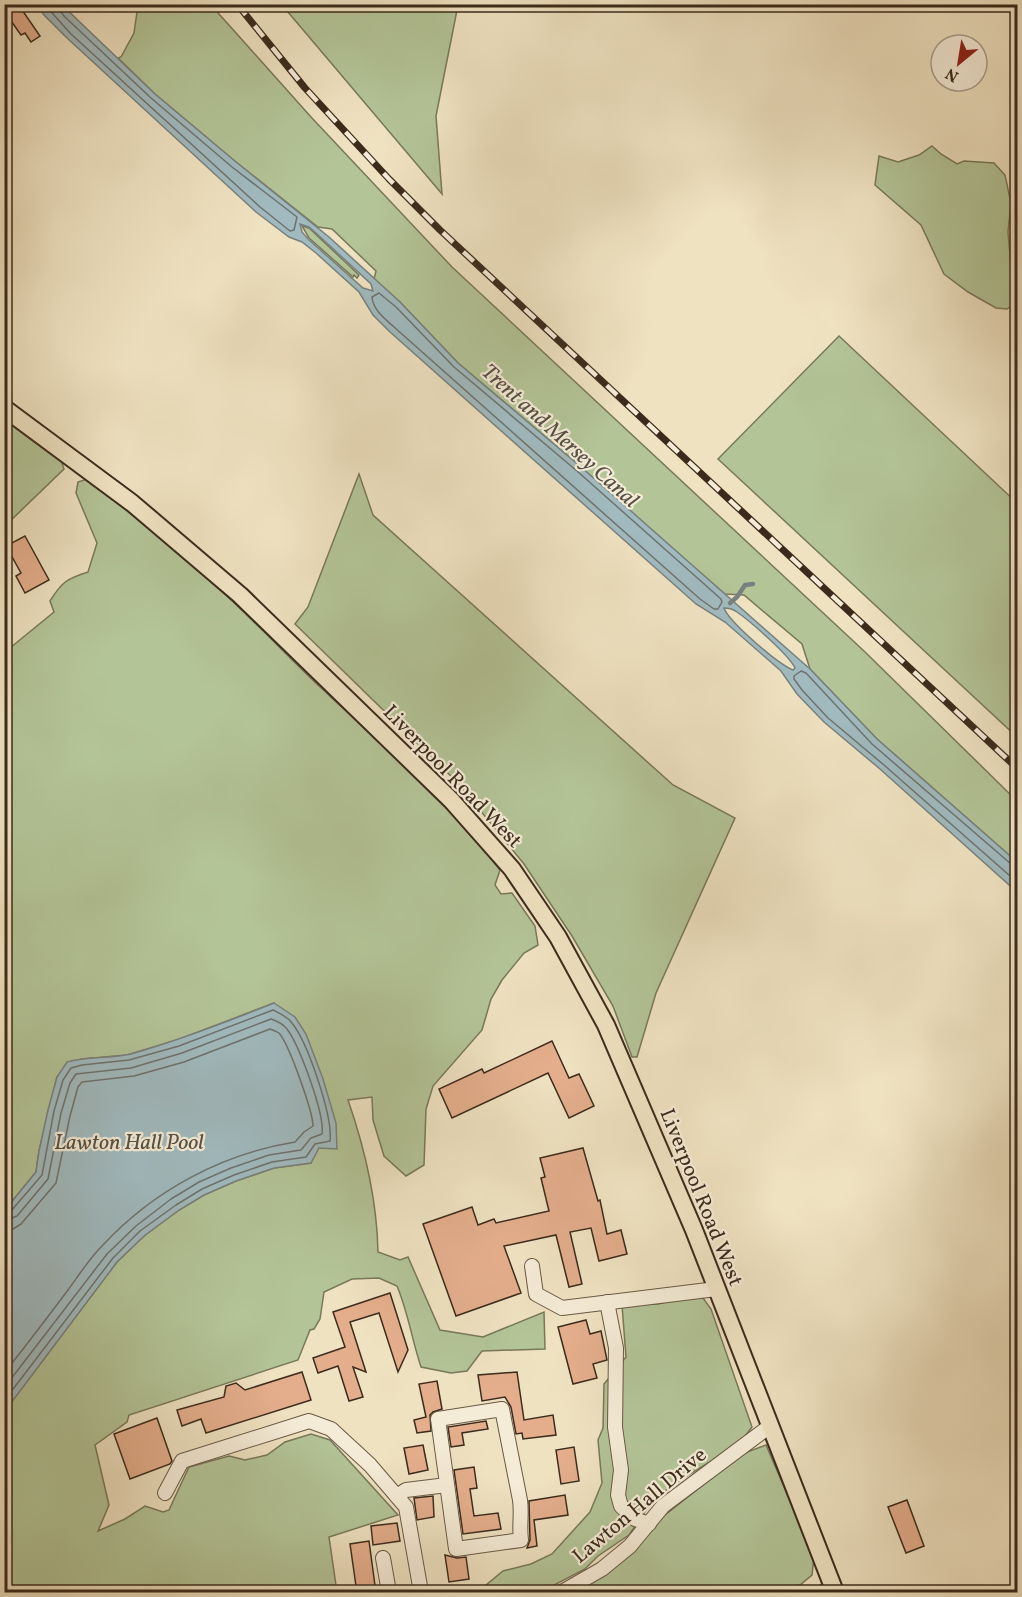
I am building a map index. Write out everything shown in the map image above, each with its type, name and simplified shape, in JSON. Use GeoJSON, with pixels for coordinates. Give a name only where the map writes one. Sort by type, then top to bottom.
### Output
{"type":"FeatureCollection","features":[{"type":"Feature","properties":{"kind":"main road","name":"Liverpool Road West"},"geometry":{"type":"LineString","coordinates":[[4,408],[132,503],[240,596],[451,800],[512,869],[558,937],[606,1025],[694,1230],[835,1592]]}},
{"type":"Feature","properties":{"kind":"street"},"geometry":{"type":"LineString","coordinates":[[532,1266],[536,1294],[562,1308],[716,1289]]}},
{"type":"Feature","properties":{"kind":"street"},"geometry":{"type":"LineString","coordinates":[[607,1302],[616,1348],[615,1427],[621,1470],[618,1495],[621,1506],[634,1519],[649,1524]]}},
{"type":"Feature","properties":{"kind":"street"},"geometry":{"type":"LineString","coordinates":[[502,1409],[522,1512],[519,1524],[521,1540],[456,1549],[447,1485],[438,1419],[502,1409]]}},
{"type":"Feature","properties":{"kind":"street"},"geometry":{"type":"LineString","coordinates":[[165,1493],[182,1461],[309,1421],[331,1429],[370,1466],[406,1507],[420,1586]]}},
{"type":"Feature","properties":{"kind":"street","name":"Lawton Hall Drive"},"geometry":{"type":"LineString","coordinates":[[562,1593],[602,1569],[630,1546],[663,1506],[770,1426]]}},
{"type":"Feature","properties":{"kind":"street"},"geometry":{"type":"LineString","coordinates":[[397,1496],[406,1490],[447,1485]]}},
{"type":"Feature","properties":{"kind":"street"},"geometry":{"type":"LineString","coordinates":[[383,1558],[389,1593]]}},
{"type":"Feature","properties":{"kind":"street"},"geometry":{"type":"LineString","coordinates":[[822,1593],[835,1592]]}},
{"type":"Feature","properties":{"kind":"green space"},"geometry":{"type":"Polygon","coordinates":[[[138,5],[211,5],[311,117],[452,267],[864,651],[1017,801],[1017,862],[877,739],[810,669],[802,644],[744,595],[725,594],[581,467],[458,363],[400,302],[374,279],[376,271],[332,229],[318,227],[236,162],[155,94],[118,58],[121,57],[134,33],[138,5]]]}},
{"type":"Feature","properties":{"kind":"green space"},"geometry":{"type":"Polygon","coordinates":[[[282,5],[458,5],[436,116],[442,194],[282,5]]]}},
{"type":"Feature","properties":{"kind":"green space"},"geometry":{"type":"Polygon","coordinates":[[[932,146],[957,164],[964,161],[994,163],[1005,175],[1011,203],[1008,232],[1011,266],[1017,281],[1017,302],[1007,309],[996,308],[968,292],[944,274],[921,225],[875,185],[879,156],[898,162],[919,155],[932,146]]]}},
{"type":"Feature","properties":{"kind":"green space"},"geometry":{"type":"Polygon","coordinates":[[[302,226],[309,228],[359,275],[357,278],[309,238],[302,226]]]}},
{"type":"Feature","properties":{"kind":"green space"},"geometry":{"type":"Polygon","coordinates":[[[839,336],[1017,503],[1017,737],[718,459],[839,336]]]}},
{"type":"Feature","properties":{"kind":"green space"},"geometry":{"type":"Polygon","coordinates":[[[5,417],[60,457],[64,469],[5,526],[5,417]]]}},
{"type":"Feature","properties":{"kind":"green space"},"geometry":{"type":"Polygon","coordinates":[[[359,474],[373,515],[673,785],[735,818],[656,993],[637,1057],[632,1057],[613,1006],[572,936],[524,864],[457,782],[295,624],[308,607],[359,474]]]}},
{"type":"Feature","properties":{"kind":"green space"},"geometry":{"type":"Polygon","coordinates":[[[87,479],[155,533],[245,613],[413,774],[480,845],[500,870],[495,885],[501,894],[512,893],[535,926],[538,945],[524,953],[502,980],[491,999],[482,1030],[433,1086],[426,1109],[424,1165],[406,1176],[384,1156],[373,1120],[372,1097],[348,1100],[369,1175],[378,1252],[400,1260],[408,1257],[440,1330],[483,1337],[544,1312],[545,1349],[482,1351],[467,1371],[451,1373],[421,1367],[397,1286],[379,1278],[352,1279],[324,1292],[320,1319],[314,1329],[310,1330],[298,1360],[129,1415],[127,1422],[95,1445],[109,1505],[98,1531],[125,1519],[145,1506],[163,1512],[169,1510],[189,1467],[229,1456],[245,1460],[267,1455],[285,1442],[311,1434],[330,1440],[398,1515],[329,1537],[337,1592],[5,1592],[4,1411],[117,1262],[144,1236],[204,1195],[236,1181],[274,1168],[311,1163],[274,1003],[177,1040],[127,1055],[81,1059],[57,1077],[36,1172],[5,1210],[5,652],[54,612],[50,601],[61,585],[69,579],[88,572],[97,543],[76,493],[78,482],[87,479]]]}},
{"type":"Feature","properties":{"kind":"green space"},"geometry":{"type":"Polygon","coordinates":[[[703,1298],[711,1309],[752,1427],[739,1444],[677,1482],[653,1500],[629,1535],[598,1556],[585,1569],[541,1592],[479,1592],[503,1571],[531,1564],[552,1554],[590,1512],[602,1483],[598,1440],[603,1428],[604,1384],[626,1357],[622,1305],[658,1304],[680,1299],[703,1298]]]}},
{"type":"Feature","properties":{"kind":"green space"},"geometry":{"type":"Polygon","coordinates":[[[766,1445],[814,1556],[812,1575],[800,1585],[658,1592],[575,1592],[635,1551],[655,1523],[742,1454],[766,1445]]]}},
{"type":"Feature","properties":{"kind":"water"},"geometry":{"type":"Polygon","coordinates":[[[37,5],[62,5],[155,94],[329,237],[400,302],[458,363],[581,467],[810,669],[877,739],[1017,862],[1017,892],[824,722],[797,694],[781,671],[725,622],[696,604],[390,332],[373,315],[359,292],[302,242],[289,237],[256,212],[44,15],[37,5]],[[300,224],[302,232],[308,239],[363,288],[373,291],[371,284],[316,233],[300,224]],[[724,608],[735,623],[766,651],[786,666],[793,670],[795,668],[777,647],[751,623],[734,610],[724,608]]]}},
{"type":"Feature","properties":{"kind":"water","name":"Lawton Hall Pool"},"geometry":{"type":"Polygon","coordinates":[[[274,1003],[295,1017],[306,1034],[336,1123],[337,1149],[319,1148],[311,1163],[274,1168],[204,1195],[144,1236],[117,1262],[5,1411],[5,1210],[36,1172],[57,1077],[67,1062],[131,1054],[274,1003]]]}},
{"type":"Feature","properties":{"kind":"building"},"geometry":{"type":"Polygon","coordinates":[[[4,4],[18,4],[40,36],[31,42],[25,33],[21,35],[4,11],[4,4]]]}},
{"type":"Feature","properties":{"kind":"building"},"geometry":{"type":"Polygon","coordinates":[[[25,536],[49,580],[25,593],[16,576],[21,573],[6,546],[25,536]]]}},
{"type":"Feature","properties":{"kind":"building"},"geometry":{"type":"Polygon","coordinates":[[[552,1041],[569,1078],[579,1074],[594,1106],[569,1118],[548,1073],[452,1118],[439,1089],[482,1069],[484,1073],[552,1041]]]}},
{"type":"Feature","properties":{"kind":"building"},"geometry":{"type":"Polygon","coordinates":[[[583,1148],[598,1201],[600,1200],[607,1234],[621,1230],[627,1254],[599,1261],[591,1228],[570,1232],[582,1284],[569,1287],[556,1235],[504,1246],[521,1293],[456,1316],[423,1224],[472,1207],[478,1225],[494,1219],[496,1223],[549,1211],[541,1178],[545,1177],[540,1158],[583,1148]]]}},
{"type":"Feature","properties":{"kind":"building"},"geometry":{"type":"Polygon","coordinates":[[[390,1293],[408,1350],[398,1372],[379,1313],[350,1322],[366,1372],[353,1367],[363,1397],[349,1401],[338,1366],[318,1373],[313,1358],[345,1347],[333,1312],[390,1293]]]}},
{"type":"Feature","properties":{"kind":"building"},"geometry":{"type":"Polygon","coordinates":[[[586,1320],[590,1334],[601,1331],[607,1360],[593,1364],[597,1378],[573,1384],[558,1327],[586,1320]]]}},
{"type":"Feature","properties":{"kind":"building"},"geometry":{"type":"Polygon","coordinates":[[[302,1372],[311,1400],[206,1433],[201,1419],[182,1426],[177,1410],[224,1397],[226,1386],[236,1383],[245,1390],[302,1372]]]}},
{"type":"Feature","properties":{"kind":"building"},"geometry":{"type":"Polygon","coordinates":[[[517,1372],[524,1420],[553,1415],[556,1435],[523,1439],[522,1433],[516,1434],[511,1407],[505,1397],[482,1401],[478,1375],[517,1372]]]}},
{"type":"Feature","properties":{"kind":"building"},"geometry":{"type":"Polygon","coordinates":[[[437,1381],[442,1409],[430,1415],[431,1431],[417,1433],[414,1420],[426,1417],[419,1384],[437,1381]]]}},
{"type":"Feature","properties":{"kind":"building"},"geometry":{"type":"Polygon","coordinates":[[[157,1418],[172,1461],[170,1464],[130,1479],[114,1434],[157,1418]]]}},
{"type":"Feature","properties":{"kind":"building"},"geometry":{"type":"Polygon","coordinates":[[[486,1421],[488,1429],[462,1433],[464,1445],[451,1447],[448,1427],[486,1421]]]}},
{"type":"Feature","properties":{"kind":"building"},"geometry":{"type":"Polygon","coordinates":[[[423,1445],[428,1470],[409,1474],[404,1448],[423,1445]]]}},
{"type":"Feature","properties":{"kind":"building"},"geometry":{"type":"Polygon","coordinates":[[[574,1447],[579,1481],[561,1484],[556,1450],[574,1447]]]}},
{"type":"Feature","properties":{"kind":"building"},"geometry":{"type":"Polygon","coordinates":[[[474,1467],[477,1488],[470,1489],[474,1516],[498,1513],[501,1529],[463,1534],[454,1470],[474,1467]]]}},
{"type":"Feature","properties":{"kind":"building"},"geometry":{"type":"Polygon","coordinates":[[[565,1495],[568,1515],[534,1520],[537,1546],[527,1548],[530,1540],[529,1501],[565,1495]]]}},
{"type":"Feature","properties":{"kind":"building"},"geometry":{"type":"Polygon","coordinates":[[[433,1496],[434,1517],[417,1520],[414,1498],[433,1496]]]}},
{"type":"Feature","properties":{"kind":"building"},"geometry":{"type":"Polygon","coordinates":[[[907,1500],[924,1546],[906,1553],[888,1507],[907,1500]]]}},
{"type":"Feature","properties":{"kind":"building"},"geometry":{"type":"Polygon","coordinates":[[[397,1523],[400,1541],[373,1545],[371,1526],[397,1523]]]}},
{"type":"Feature","properties":{"kind":"building"},"geometry":{"type":"Polygon","coordinates":[[[369,1541],[376,1593],[357,1593],[350,1544],[369,1541]]]}},
{"type":"Feature","properties":{"kind":"building"},"geometry":{"type":"Polygon","coordinates":[[[445,1555],[457,1558],[466,1557],[469,1579],[449,1582],[445,1555]]]}},
{"type":"Feature","properties":{"kind":"waterway"},"geometry":{"type":"LineString","coordinates":[[730,603],[745,585],[753,584]]}},
{"type":"Feature","properties":{"kind":"railway"},"geometry":{"type":"LineString","coordinates":[[237,4],[305,88],[389,179],[440,230],[1018,769]]}},
{"type":"Feature","properties":{"kind":"water label","name":"Trent and Mersey Canal"},"geometry":{"type":"Point","coordinates":[561,435]}}]}
